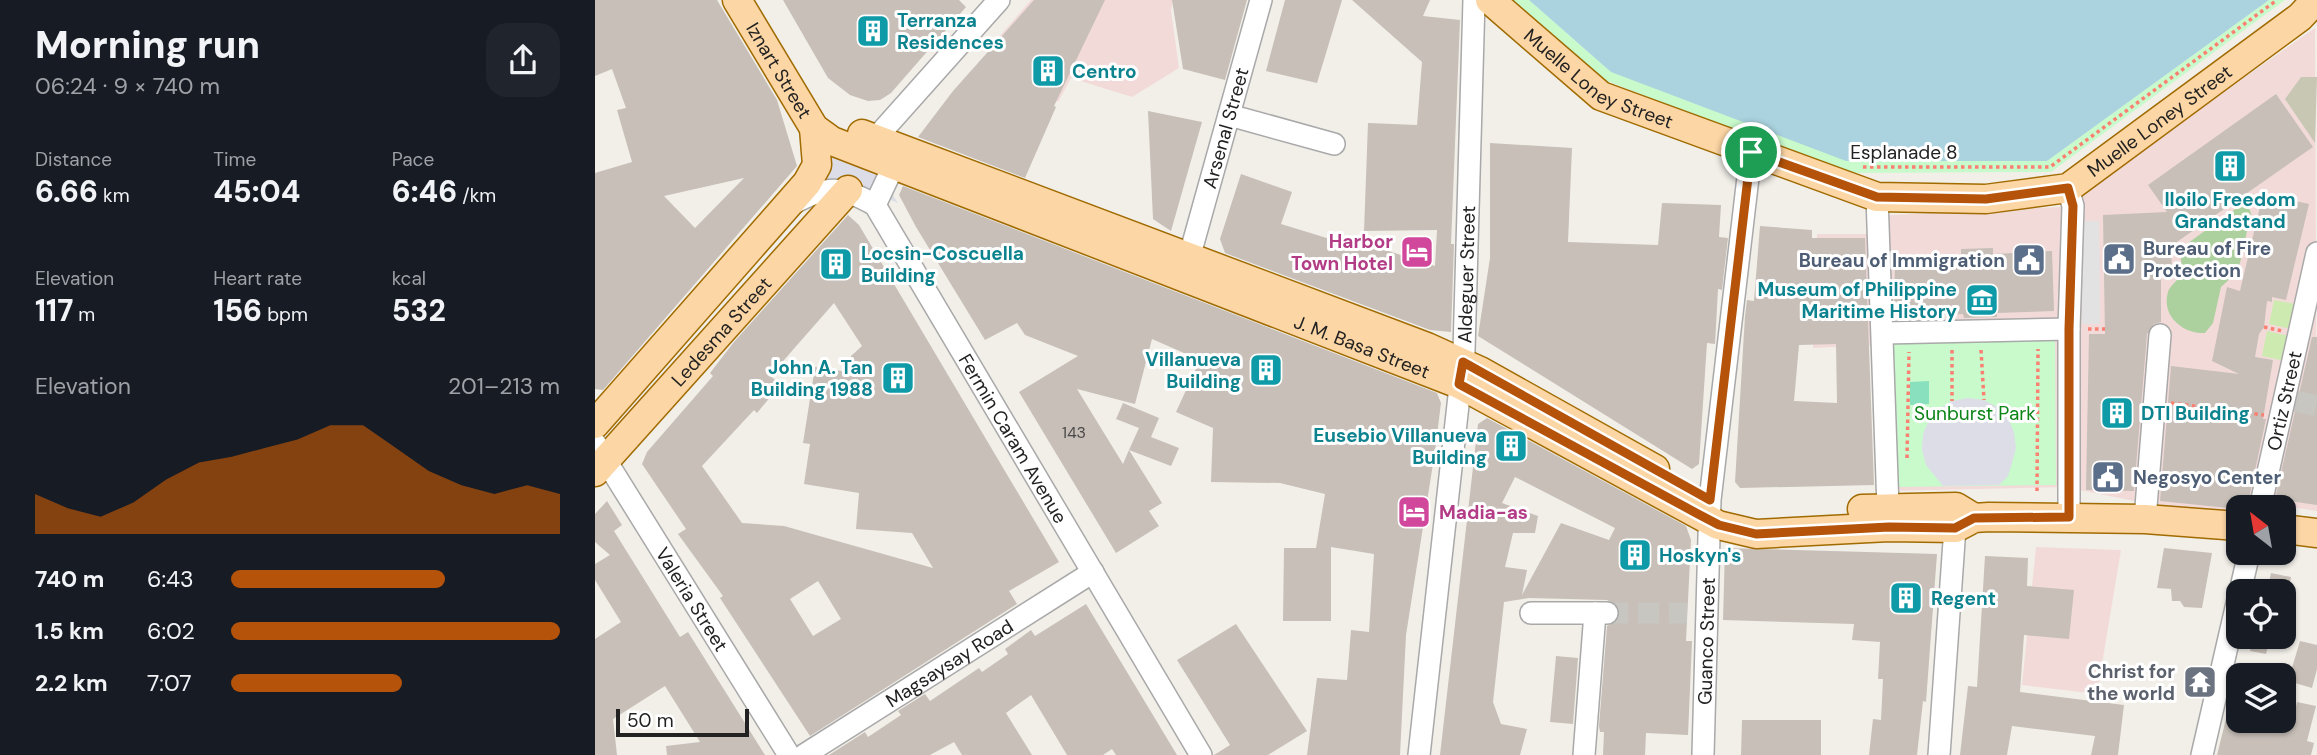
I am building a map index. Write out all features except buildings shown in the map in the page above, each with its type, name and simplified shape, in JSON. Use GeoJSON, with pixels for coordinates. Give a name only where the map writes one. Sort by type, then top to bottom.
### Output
{"type":"FeatureCollection","features":[{"type":"Feature","properties":{"kind":"main road","name":"Iznart Street"},"geometry":{"type":"LineString","coordinates":[[737,0],[814,128],[832,141],[870,147]]}},
{"type":"Feature","properties":{"kind":"main road"},"geometry":{"type":"LineString","coordinates":[[759,0],[829,118],[870,147]]}},
{"type":"Feature","properties":{"kind":"main road","name":"Muelle Loney Street"},"geometry":{"type":"LineString","coordinates":[[1490,0],[1601,96],[1877,197],[1986,199],[2068,188],[2300,17],[2316,0]]}},
{"type":"Feature","properties":{"kind":"main road","name":"Ledesma Street"},"geometry":{"type":"LineString","coordinates":[[595,424],[787,207],[817,165],[814,128]]}},
{"type":"Feature","properties":{"kind":"main road","name":"J. M. Basa Street"},"geometry":{"type":"LineString","coordinates":[[870,147],[893,167],[1461,373]]}},
{"type":"Feature","properties":{"kind":"main road","name":"J. M. Basa Street"},"geometry":{"type":"LineString","coordinates":[[870,147],[1189,258],[1461,373],[1710,510],[1739,532],[1756,534],[1889,527],[1962,518],[2145,519],[2226,525]]}},
{"type":"Feature","properties":{"kind":"main road","name":"Ledesma Street"},"geometry":{"type":"LineString","coordinates":[[599,458],[848,190]]}},
{"type":"Feature","properties":{"kind":"main road","name":"J. M. Basa Street"},"geometry":{"type":"LineString","coordinates":[[1710,510],[1759,516],[1888,508],[1962,518]]}},
{"type":"Feature","properties":{"kind":"main road"},"geometry":{"type":"LineString","coordinates":[[2296,530],[2317,533]]}},
{"type":"Feature","properties":{"kind":"street"},"geometry":{"type":"LineString","coordinates":[[870,147],[999,0]]}},
{"type":"Feature","properties":{"kind":"street","name":"Arsenal Street"},"geometry":{"type":"LineString","coordinates":[[1189,258],[1261,0]]}},
{"type":"Feature","properties":{"kind":"street","name":"Aldeguer Street"},"geometry":{"type":"LineString","coordinates":[[1419,755],[1461,373],[1474,0]]}},
{"type":"Feature","properties":{"kind":"street"},"geometry":{"type":"LineString","coordinates":[[1229,115],[1334,144]]}},
{"type":"Feature","properties":{"kind":"street","name":"Guanco Street"},"geometry":{"type":"LineString","coordinates":[[1703,755],[1697,614],[1751,152]]}},
{"type":"Feature","properties":{"kind":"street"},"geometry":{"type":"LineString","coordinates":[[874,205],[893,167]]}},
{"type":"Feature","properties":{"kind":"street"},"geometry":{"type":"LineString","coordinates":[[2068,188],[2073,206],[2069,329],[2069,517]]}},
{"type":"Feature","properties":{"kind":"street"},"geometry":{"type":"LineString","coordinates":[[787,207],[817,192],[848,190]]}},
{"type":"Feature","properties":{"kind":"street","name":"Fermin Caram Avenue"},"geometry":{"type":"LineString","coordinates":[[848,190],[874,205],[1201,755]]}},
{"type":"Feature","properties":{"kind":"street"},"geometry":{"type":"LineString","coordinates":[[1877,197],[1884,333],[1888,508]]}},
{"type":"Feature","properties":{"kind":"street","name":"Ortiz Street"},"geometry":{"type":"LineString","coordinates":[[2263,495],[2287,405],[2317,253]]}},
{"type":"Feature","properties":{"kind":"street"},"geometry":{"type":"LineString","coordinates":[[1884,333],[1955,345],[1977,345],[2069,329]]}},
{"type":"Feature","properties":{"kind":"street"},"geometry":{"type":"LineString","coordinates":[[2145,519],[2160,335]]}},
{"type":"Feature","properties":{"kind":"street","name":"Valeria Street"},"geometry":{"type":"LineString","coordinates":[[599,458],[789,755]]}},
{"type":"Feature","properties":{"kind":"street"},"geometry":{"type":"LineString","coordinates":[[1939,755],[1962,518]]}},
{"type":"Feature","properties":{"kind":"street","name":"Magsaysay Road"},"geometry":{"type":"LineString","coordinates":[[804,755],[1093,572]]}},
{"type":"Feature","properties":{"kind":"street"},"geometry":{"type":"LineString","coordinates":[[1531,613],[1601,613],[1584,755]]}},
{"type":"Feature","properties":{"kind":"street"},"geometry":{"type":"LineString","coordinates":[[2202,755],[2226,649]]}},
{"type":"Feature","properties":{"kind":"path","name":"Esplanade 8"},"geometry":{"type":"LineString","coordinates":[[1857,167],[2050,166],[2277,0]]}},
{"type":"Feature","properties":{"kind":"path"},"geometry":{"type":"LineString","coordinates":[[1940,351],[1955,345],[1952,401]]}},
{"type":"Feature","properties":{"kind":"path"},"geometry":{"type":"LineString","coordinates":[[1983,400],[1977,345],[1993,350]]}},
{"type":"Feature","properties":{"kind":"path"},"geometry":{"type":"LineString","coordinates":[[2027,349],[2038,349],[2037,491]]}},
{"type":"Feature","properties":{"kind":"path"},"geometry":{"type":"LineString","coordinates":[[1907,467],[1906,352],[1918,352]]}},
{"type":"Feature","properties":{"kind":"path"},"geometry":{"type":"LineString","coordinates":[[2155,401],[2287,405]]}},
{"type":"Feature","properties":{"kind":"shaded area"},"geometry":{"type":"Polygon","coordinates":[[[1031,0],[1173,0],[1171,10],[1179,68],[1132,97],[1071,78],[1058,102],[992,45],[1031,0]]]}},
{"type":"Feature","properties":{"kind":"shaded area"},"geometry":{"type":"Polygon","coordinates":[[[2315,28],[2317,511],[2296,508],[2296,495],[2226,495],[2226,513],[2144,503],[2065,487],[1885,491],[1878,345],[1813,348],[1812,281],[1816,281],[1817,234],[1870,234],[1870,216],[2060,207],[2315,28]]]}},
{"type":"Feature","properties":{"kind":"shaded area"},"geometry":{"type":"Polygon","coordinates":[[[2301,77],[2317,77],[2315,143],[2285,99],[2301,77]]]}},
{"type":"Feature","properties":{"kind":"shaded area"},"geometry":{"type":"Polygon","coordinates":[[[832,154],[911,182],[898,184],[892,194],[898,203],[852,184],[824,183],[828,156],[832,154]]]}},
{"type":"Feature","properties":{"kind":"shaded area"},"geometry":{"type":"Polygon","coordinates":[[[2080,221],[2099,221],[2100,324],[2082,324],[2080,221]]]}},
{"type":"Feature","properties":{"kind":"shaded area"},"geometry":{"type":"Polygon","coordinates":[[[1968,398],[1984,400],[1997,407],[2008,418],[2014,432],[2016,448],[2012,463],[2008,476],[1999,485],[1943,486],[1926,465],[1922,450],[1923,434],[1929,420],[1939,409],[1952,401],[1968,398]]]}},
{"type":"Feature","properties":{"kind":"shaded area"},"geometry":{"type":"Polygon","coordinates":[[[2036,547],[2121,550],[2097,694],[2022,685],[2036,547]]]}},
{"type":"Feature","properties":{"kind":"green space"},"geometry":{"type":"Polygon","coordinates":[[[1510,0],[1529,0],[1611,72],[2047,161],[2269,0],[2285,0],[2051,172],[1844,173],[1607,81],[1510,0]]]}},
{"type":"Feature","properties":{"kind":"green space"},"geometry":{"type":"Polygon","coordinates":[[[2241,205],[2248,206],[2251,213],[2240,263],[2234,275],[2221,287],[2213,323],[2205,333],[2182,327],[2171,316],[2167,301],[2169,290],[2181,272],[2181,248],[2241,205]]]}},
{"type":"Feature","properties":{"kind":"green space"},"geometry":{"type":"Polygon","coordinates":[[[2274,300],[2301,305],[2296,330],[2269,324],[2274,300]]]}},
{"type":"Feature","properties":{"kind":"green space"},"geometry":{"type":"Polygon","coordinates":[[[2267,331],[2294,337],[2289,362],[2262,356],[2267,331]]]}},
{"type":"Feature","properties":{"kind":"green space","name":"Sunburst Park"},"geometry":{"type":"Polygon","coordinates":[[[2055,338],[2056,485],[1895,487],[1894,340],[2055,338]]]}},
{"type":"Feature","properties":{"kind":"green space"},"geometry":{"type":"Polygon","coordinates":[[[1929,381],[1929,404],[1910,405],[1910,382],[1929,381]]]}},
{"type":"Feature","properties":{"kind":"water"},"geometry":{"type":"Polygon","coordinates":[[[1529,0],[2269,0],[2047,161],[1846,161],[1611,72],[1529,0]]]}},
{"type":"Feature","properties":{"kind":"tunnel"},"geometry":{"type":"LineString","coordinates":[[2296,401],[2317,406]]}},
{"type":"Feature","properties":{"kind":"tunnel"},"geometry":{"type":"LineString","coordinates":[[1607,613],[1687,613]]}},
{"type":"Feature","properties":{"kind":"place","name":"Terranza Residences"},"geometry":{"type":"Point","coordinates":[873,31]}},
{"type":"Feature","properties":{"kind":"place","name":"Centro"},"geometry":{"type":"Point","coordinates":[1048,71]}},
{"type":"Feature","properties":{"kind":"place","name":"Iloilo Freedom Grandstand"},"geometry":{"type":"Point","coordinates":[2230,166]}},
{"type":"Feature","properties":{"kind":"place","name":"Harbor Town Hotel"},"geometry":{"type":"Point","coordinates":[1417,252]}},
{"type":"Feature","properties":{"kind":"place","name":"Bureau of Fire Protection"},"geometry":{"type":"Point","coordinates":[2119,259]}},
{"type":"Feature","properties":{"kind":"place","name":"Bureau of Immigration"},"geometry":{"type":"Point","coordinates":[2029,260]}},
{"type":"Feature","properties":{"kind":"place","name":"Locsin-Coscuella Building"},"geometry":{"type":"Point","coordinates":[836,264]}},
{"type":"Feature","properties":{"kind":"place","name":"Museum of Philippine Maritime History"},"geometry":{"type":"Point","coordinates":[1982,300]}},
{"type":"Feature","properties":{"kind":"place","name":"Villanueva Building"},"geometry":{"type":"Point","coordinates":[1266,370]}},
{"type":"Feature","properties":{"kind":"place","name":"John A. Tan Building 1988"},"geometry":{"type":"Point","coordinates":[898,378]}},
{"type":"Feature","properties":{"kind":"place","name":"DTI Building"},"geometry":{"type":"Point","coordinates":[2117,413]}},
{"type":"Feature","properties":{"kind":"place","name":"Eusebio Villanueva Building"},"geometry":{"type":"Point","coordinates":[1511,446]}},
{"type":"Feature","properties":{"kind":"place","name":"Negosyo Center"},"geometry":{"type":"Point","coordinates":[2108,477]}},
{"type":"Feature","properties":{"kind":"place","name":"Madia-as"},"geometry":{"type":"Point","coordinates":[1414,512]}},
{"type":"Feature","properties":{"kind":"place","name":"Hoskyn's"},"geometry":{"type":"Point","coordinates":[1635,555]}},
{"type":"Feature","properties":{"kind":"place","name":"Regent"},"geometry":{"type":"Point","coordinates":[1906,598]}},
{"type":"Feature","properties":{"kind":"place","name":"Christ for the world"},"geometry":{"type":"Point","coordinates":[2200,682]}},
{"type":"Feature","properties":{"kind":"route"},"geometry":{"type":"LineString","coordinates":[[1751,152],[1877,197],[1986,199],[2068,188],[2073,206],[2069,329],[2069,517],[1974,518],[1955,528],[1889,527],[1756,534],[1739,532],[1698,514],[1459,384],[1463,362],[1710,500],[1751,152]]}}]}
